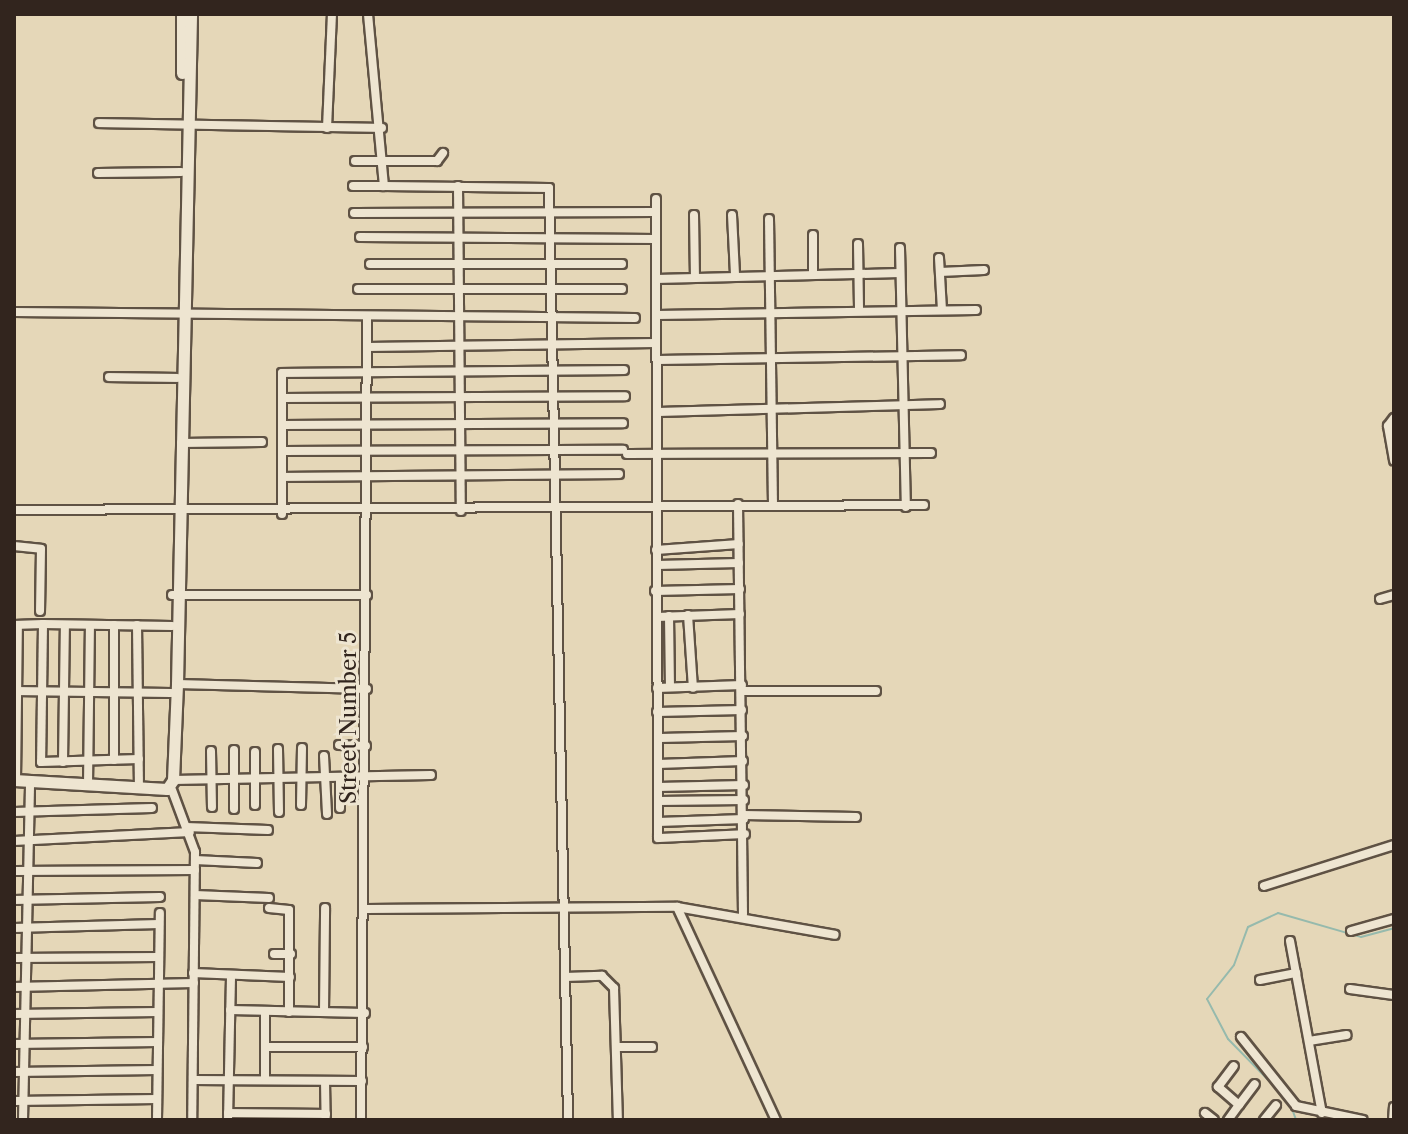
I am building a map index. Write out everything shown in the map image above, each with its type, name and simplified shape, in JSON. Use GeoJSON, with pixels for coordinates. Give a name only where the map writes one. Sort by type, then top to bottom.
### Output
{"type":"FeatureCollection","features":[{"type":"Feature","properties":{"kind":"street"},"geometry":{"type":"LineString","coordinates":[[182,14],[186,79]]}},
{"type":"Feature","properties":{"kind":"street"},"geometry":{"type":"LineString","coordinates":[[191,14],[186,79],[177,378],[171,786],[188,830],[195,865],[192,1120]]}},
{"type":"Feature","properties":{"kind":"street"},"geometry":{"type":"LineString","coordinates":[[327,128],[332,14]]}},
{"type":"Feature","properties":{"kind":"street"},"geometry":{"type":"LineString","coordinates":[[368,14],[382,128],[384,186]]}},
{"type":"Feature","properties":{"kind":"street"},"geometry":{"type":"LineString","coordinates":[[99,123],[382,128]]}},
{"type":"Feature","properties":{"kind":"street"},"geometry":{"type":"LineString","coordinates":[[177,513],[181,443],[181,172],[185,124]]}},
{"type":"Feature","properties":{"kind":"street"},"geometry":{"type":"LineString","coordinates":[[355,161],[437,161],[443,153]]}},
{"type":"Feature","properties":{"kind":"street"},"geometry":{"type":"LineString","coordinates":[[98,173],[181,172]]}},
{"type":"Feature","properties":{"kind":"street"},"geometry":{"type":"LineString","coordinates":[[353,186],[548,186],[568,1120]]}},
{"type":"Feature","properties":{"kind":"street"},"geometry":{"type":"LineString","coordinates":[[458,186],[461,511]]}},
{"type":"Feature","properties":{"kind":"street"},"geometry":{"type":"LineString","coordinates":[[656,199],[660,459],[655,591],[660,738],[658,838],[745,834]]}},
{"type":"Feature","properties":{"kind":"street"},"geometry":{"type":"LineString","coordinates":[[354,213],[656,212]]}},
{"type":"Feature","properties":{"kind":"street"},"geometry":{"type":"LineString","coordinates":[[694,215],[695,276]]}},
{"type":"Feature","properties":{"kind":"street"},"geometry":{"type":"LineString","coordinates":[[732,215],[735,275]]}},
{"type":"Feature","properties":{"kind":"street"},"geometry":{"type":"LineString","coordinates":[[769,219],[773,504]]}},
{"type":"Feature","properties":{"kind":"street"},"geometry":{"type":"LineString","coordinates":[[813,235],[813,272]]}},
{"type":"Feature","properties":{"kind":"street"},"geometry":{"type":"LineString","coordinates":[[360,237],[656,239]]}},
{"type":"Feature","properties":{"kind":"street"},"geometry":{"type":"LineString","coordinates":[[858,244],[859,311]]}},
{"type":"Feature","properties":{"kind":"street"},"geometry":{"type":"LineString","coordinates":[[900,248],[906,507]]}},
{"type":"Feature","properties":{"kind":"street"},"geometry":{"type":"LineString","coordinates":[[939,258],[942,310]]}},
{"type":"Feature","properties":{"kind":"street"},"geometry":{"type":"LineString","coordinates":[[370,264],[622,264]]}},
{"type":"Feature","properties":{"kind":"street"},"geometry":{"type":"LineString","coordinates":[[940,272],[984,270]]}},
{"type":"Feature","properties":{"kind":"street"},"geometry":{"type":"LineString","coordinates":[[656,279],[813,272],[900,273]]}},
{"type":"Feature","properties":{"kind":"street"},"geometry":{"type":"LineString","coordinates":[[358,289],[459,293],[622,289]]}},
{"type":"Feature","properties":{"kind":"street"},"geometry":{"type":"LineString","coordinates":[[657,315],[976,310]]}},
{"type":"Feature","properties":{"kind":"street"},"geometry":{"type":"LineString","coordinates":[[14,312],[459,320],[635,318]]}},
{"type":"Feature","properties":{"kind":"street","name":"Street Number 5"},"geometry":{"type":"LineString","coordinates":[[361,1120],[366,909],[367,317]]}},
{"type":"Feature","properties":{"kind":"street"},"geometry":{"type":"LineString","coordinates":[[367,347],[656,343]]}},
{"type":"Feature","properties":{"kind":"street"},"geometry":{"type":"LineString","coordinates":[[658,360],[961,355]]}},
{"type":"Feature","properties":{"kind":"street"},"geometry":{"type":"LineString","coordinates":[[282,514],[282,373],[460,374],[624,370]]}},
{"type":"Feature","properties":{"kind":"street"},"geometry":{"type":"LineString","coordinates":[[109,377],[177,378]]}},
{"type":"Feature","properties":{"kind":"street"},"geometry":{"type":"LineString","coordinates":[[282,398],[625,396]]}},
{"type":"Feature","properties":{"kind":"street"},"geometry":{"type":"LineString","coordinates":[[658,412],[940,404]]}},
{"type":"Feature","properties":{"kind":"street"},"geometry":{"type":"LineString","coordinates":[[1394,418],[1388,426],[1394,460]]}},
{"type":"Feature","properties":{"kind":"street"},"geometry":{"type":"LineString","coordinates":[[282,425],[623,423]]}},
{"type":"Feature","properties":{"kind":"street"},"geometry":{"type":"LineString","coordinates":[[181,443],[262,442]]}},
{"type":"Feature","properties":{"kind":"street"},"geometry":{"type":"LineString","coordinates":[[282,451],[553,450],[625,452],[660,459],[931,453]]}},
{"type":"Feature","properties":{"kind":"street"},"geometry":{"type":"LineString","coordinates":[[282,477],[555,477],[619,474]]}},
{"type":"Feature","properties":{"kind":"street"},"geometry":{"type":"LineString","coordinates":[[14,510],[367,514],[738,504],[924,505]]}},
{"type":"Feature","properties":{"kind":"street"},"geometry":{"type":"LineString","coordinates":[[738,504],[745,834],[743,914]]}},
{"type":"Feature","properties":{"kind":"street"},"geometry":{"type":"LineString","coordinates":[[656,550],[739,544]]}},
{"type":"Feature","properties":{"kind":"street"},"geometry":{"type":"LineString","coordinates":[[14,546],[41,549],[40,611]]}},
{"type":"Feature","properties":{"kind":"street"},"geometry":{"type":"LineString","coordinates":[[657,565],[739,563]]}},
{"type":"Feature","properties":{"kind":"street"},"geometry":{"type":"LineString","coordinates":[[655,591],[740,589]]}},
{"type":"Feature","properties":{"kind":"street"},"geometry":{"type":"LineString","coordinates":[[175,595],[367,595]]}},
{"type":"Feature","properties":{"kind":"street"},"geometry":{"type":"LineString","coordinates":[[174,688],[172,626],[175,595]]}},
{"type":"Feature","properties":{"kind":"street"},"geometry":{"type":"LineString","coordinates":[[1380,599],[1394,595]]}},
{"type":"Feature","properties":{"kind":"street"},"geometry":{"type":"LineString","coordinates":[[657,617],[740,614]]}},
{"type":"Feature","properties":{"kind":"street"},"geometry":{"type":"LineString","coordinates":[[688,615],[693,688]]}},
{"type":"Feature","properties":{"kind":"street"},"geometry":{"type":"LineString","coordinates":[[669,616],[670,687]]}},
{"type":"Feature","properties":{"kind":"street"},"geometry":{"type":"LineString","coordinates":[[43,624],[37,752],[41,762],[139,759]]}},
{"type":"Feature","properties":{"kind":"street"},"geometry":{"type":"LineString","coordinates":[[172,626],[16,625],[15,780],[139,788],[212,779],[300,781],[431,775]]}},
{"type":"Feature","properties":{"kind":"street"},"geometry":{"type":"LineString","coordinates":[[63,762],[65,625]]}},
{"type":"Feature","properties":{"kind":"street"},"geometry":{"type":"LineString","coordinates":[[88,785],[90,625]]}},
{"type":"Feature","properties":{"kind":"street"},"geometry":{"type":"LineString","coordinates":[[114,625],[114,760]]}},
{"type":"Feature","properties":{"kind":"street"},"geometry":{"type":"LineString","coordinates":[[137,625],[139,788]]}},
{"type":"Feature","properties":{"kind":"street"},"geometry":{"type":"LineString","coordinates":[[16,691],[114,695],[174,688],[367,689]]}},
{"type":"Feature","properties":{"kind":"street"},"geometry":{"type":"LineString","coordinates":[[657,688],[876,691]]}},
{"type":"Feature","properties":{"kind":"street"},"geometry":{"type":"LineString","coordinates":[[657,712],[742,710]]}},
{"type":"Feature","properties":{"kind":"street"},"geometry":{"type":"LineString","coordinates":[[660,738],[743,736]]}},
{"type":"Feature","properties":{"kind":"street"},"geometry":{"type":"LineString","coordinates":[[339,745],[366,746]]}},
{"type":"Feature","properties":{"kind":"street"},"geometry":{"type":"LineString","coordinates":[[301,805],[302,748]]}},
{"type":"Feature","properties":{"kind":"street"},"geometry":{"type":"LineString","coordinates":[[278,749],[279,812]]}},
{"type":"Feature","properties":{"kind":"street"},"geometry":{"type":"LineString","coordinates":[[234,750],[234,809]]}},
{"type":"Feature","properties":{"kind":"street"},"geometry":{"type":"LineString","coordinates":[[211,751],[212,807]]}},
{"type":"Feature","properties":{"kind":"street"},"geometry":{"type":"LineString","coordinates":[[255,752],[255,805]]}},
{"type":"Feature","properties":{"kind":"street"},"geometry":{"type":"LineString","coordinates":[[324,756],[327,814]]}},
{"type":"Feature","properties":{"kind":"street"},"geometry":{"type":"LineString","coordinates":[[658,764],[743,761]]}},
{"type":"Feature","properties":{"kind":"street"},"geometry":{"type":"LineString","coordinates":[[340,778],[340,808]]}},
{"type":"Feature","properties":{"kind":"street"},"geometry":{"type":"LineString","coordinates":[[23,1120],[19,1101],[25,1044],[30,781]]}},
{"type":"Feature","properties":{"kind":"street"},"geometry":{"type":"LineString","coordinates":[[658,787],[744,785]]}},
{"type":"Feature","properties":{"kind":"street"},"geometry":{"type":"LineString","coordinates":[[658,801],[744,800]]}},
{"type":"Feature","properties":{"kind":"street"},"geometry":{"type":"LineString","coordinates":[[14,812],[152,808]]}},
{"type":"Feature","properties":{"kind":"street"},"geometry":{"type":"LineString","coordinates":[[658,822],[744,817],[856,817]]}},
{"type":"Feature","properties":{"kind":"street"},"geometry":{"type":"LineString","coordinates":[[14,841],[188,830],[268,830]]}},
{"type":"Feature","properties":{"kind":"street"},"geometry":{"type":"LineString","coordinates":[[1264,886],[1394,845]]}},
{"type":"Feature","properties":{"kind":"street"},"geometry":{"type":"LineString","coordinates":[[14,871],[257,863]]}},
{"type":"Feature","properties":{"kind":"street"},"geometry":{"type":"LineString","coordinates":[[195,895],[269,898]]}},
{"type":"Feature","properties":{"kind":"street"},"geometry":{"type":"LineString","coordinates":[[14,900],[160,897]]}},
{"type":"Feature","properties":{"kind":"street"},"geometry":{"type":"LineString","coordinates":[[677,907],[776,1120]]}},
{"type":"Feature","properties":{"kind":"street"},"geometry":{"type":"LineString","coordinates":[[366,909],[677,907],[743,914],[835,935]]}},
{"type":"Feature","properties":{"kind":"street"},"geometry":{"type":"LineString","coordinates":[[269,908],[289,910],[289,1012]]}},
{"type":"Feature","properties":{"kind":"street"},"geometry":{"type":"LineString","coordinates":[[324,1012],[325,908]]}},
{"type":"Feature","properties":{"kind":"street"},"geometry":{"type":"LineString","coordinates":[[157,1120],[160,913]]}},
{"type":"Feature","properties":{"kind":"street"},"geometry":{"type":"LineString","coordinates":[[1351,931],[1394,919]]}},
{"type":"Feature","properties":{"kind":"street"},"geometry":{"type":"LineString","coordinates":[[14,928],[159,924]]}},
{"type":"Feature","properties":{"kind":"street"},"geometry":{"type":"LineString","coordinates":[[1290,941],[1322,1113]]}},
{"type":"Feature","properties":{"kind":"street"},"geometry":{"type":"LineString","coordinates":[[274,954],[291,954]]}},
{"type":"Feature","properties":{"kind":"street"},"geometry":{"type":"LineString","coordinates":[[14,958],[159,957]]}},
{"type":"Feature","properties":{"kind":"street"},"geometry":{"type":"LineString","coordinates":[[1260,980],[1296,973]]}},
{"type":"Feature","properties":{"kind":"street"},"geometry":{"type":"LineString","coordinates":[[231,975],[228,1117],[326,1117],[325,1081]]}},
{"type":"Feature","properties":{"kind":"street"},"geometry":{"type":"LineString","coordinates":[[14,987],[158,984],[231,975],[290,977]]}},
{"type":"Feature","properties":{"kind":"street"},"geometry":{"type":"LineString","coordinates":[[565,977],[602,976],[614,988],[618,1120]]}},
{"type":"Feature","properties":{"kind":"street"},"geometry":{"type":"LineString","coordinates":[[1350,989],[1394,995]]}},
{"type":"Feature","properties":{"kind":"street"},"geometry":{"type":"LineString","coordinates":[[230,1010],[365,1013]]}},
{"type":"Feature","properties":{"kind":"street"},"geometry":{"type":"LineString","coordinates":[[265,1011],[265,1080]]}},
{"type":"Feature","properties":{"kind":"street"},"geometry":{"type":"LineString","coordinates":[[14,1014],[158,1012]]}},
{"type":"Feature","properties":{"kind":"street"},"geometry":{"type":"LineString","coordinates":[[1309,1041],[1347,1035]]}},
{"type":"Feature","properties":{"kind":"street"},"geometry":{"type":"LineString","coordinates":[[1241,1037],[1296,1106],[1363,1120]]}},
{"type":"Feature","properties":{"kind":"street"},"geometry":{"type":"LineString","coordinates":[[14,1044],[158,1042]]}},
{"type":"Feature","properties":{"kind":"street"},"geometry":{"type":"LineString","coordinates":[[265,1047],[363,1047]]}},
{"type":"Feature","properties":{"kind":"street"},"geometry":{"type":"LineString","coordinates":[[617,1047],[652,1047]]}},
{"type":"Feature","properties":{"kind":"street"},"geometry":{"type":"LineString","coordinates":[[1234,1066],[1218,1087],[1239,1105]]}},
{"type":"Feature","properties":{"kind":"street"},"geometry":{"type":"LineString","coordinates":[[14,1072],[157,1070]]}},
{"type":"Feature","properties":{"kind":"street"},"geometry":{"type":"LineString","coordinates":[[193,1080],[362,1081]]}},
{"type":"Feature","properties":{"kind":"street"},"geometry":{"type":"LineString","coordinates":[[1228,1120],[1255,1084]]}},
{"type":"Feature","properties":{"kind":"street"},"geometry":{"type":"LineString","coordinates":[[19,1101],[157,1099]]}},
{"type":"Feature","properties":{"kind":"street"},"geometry":{"type":"LineString","coordinates":[[1264,1120],[1276,1105]]}},
{"type":"Feature","properties":{"kind":"street"},"geometry":{"type":"LineString","coordinates":[[1393,1120],[1394,1107]]}},
{"type":"Feature","properties":{"kind":"street"},"geometry":{"type":"LineString","coordinates":[[361,1108],[370,1120]]}},
{"type":"Feature","properties":{"kind":"street"},"geometry":{"type":"LineString","coordinates":[[1205,1113],[1214,1120]]}},
{"type":"Feature","properties":{"kind":"waterway"},"geometry":{"type":"LineString","coordinates":[[1277,1089],[1228,1039],[1207,999],[1234,965],[1248,927],[1278,913],[1361,937],[1394,928]]}},
{"type":"Feature","properties":{"kind":"waterway"},"geometry":{"type":"LineString","coordinates":[[1291,1106],[1296,1120]]}}]}
